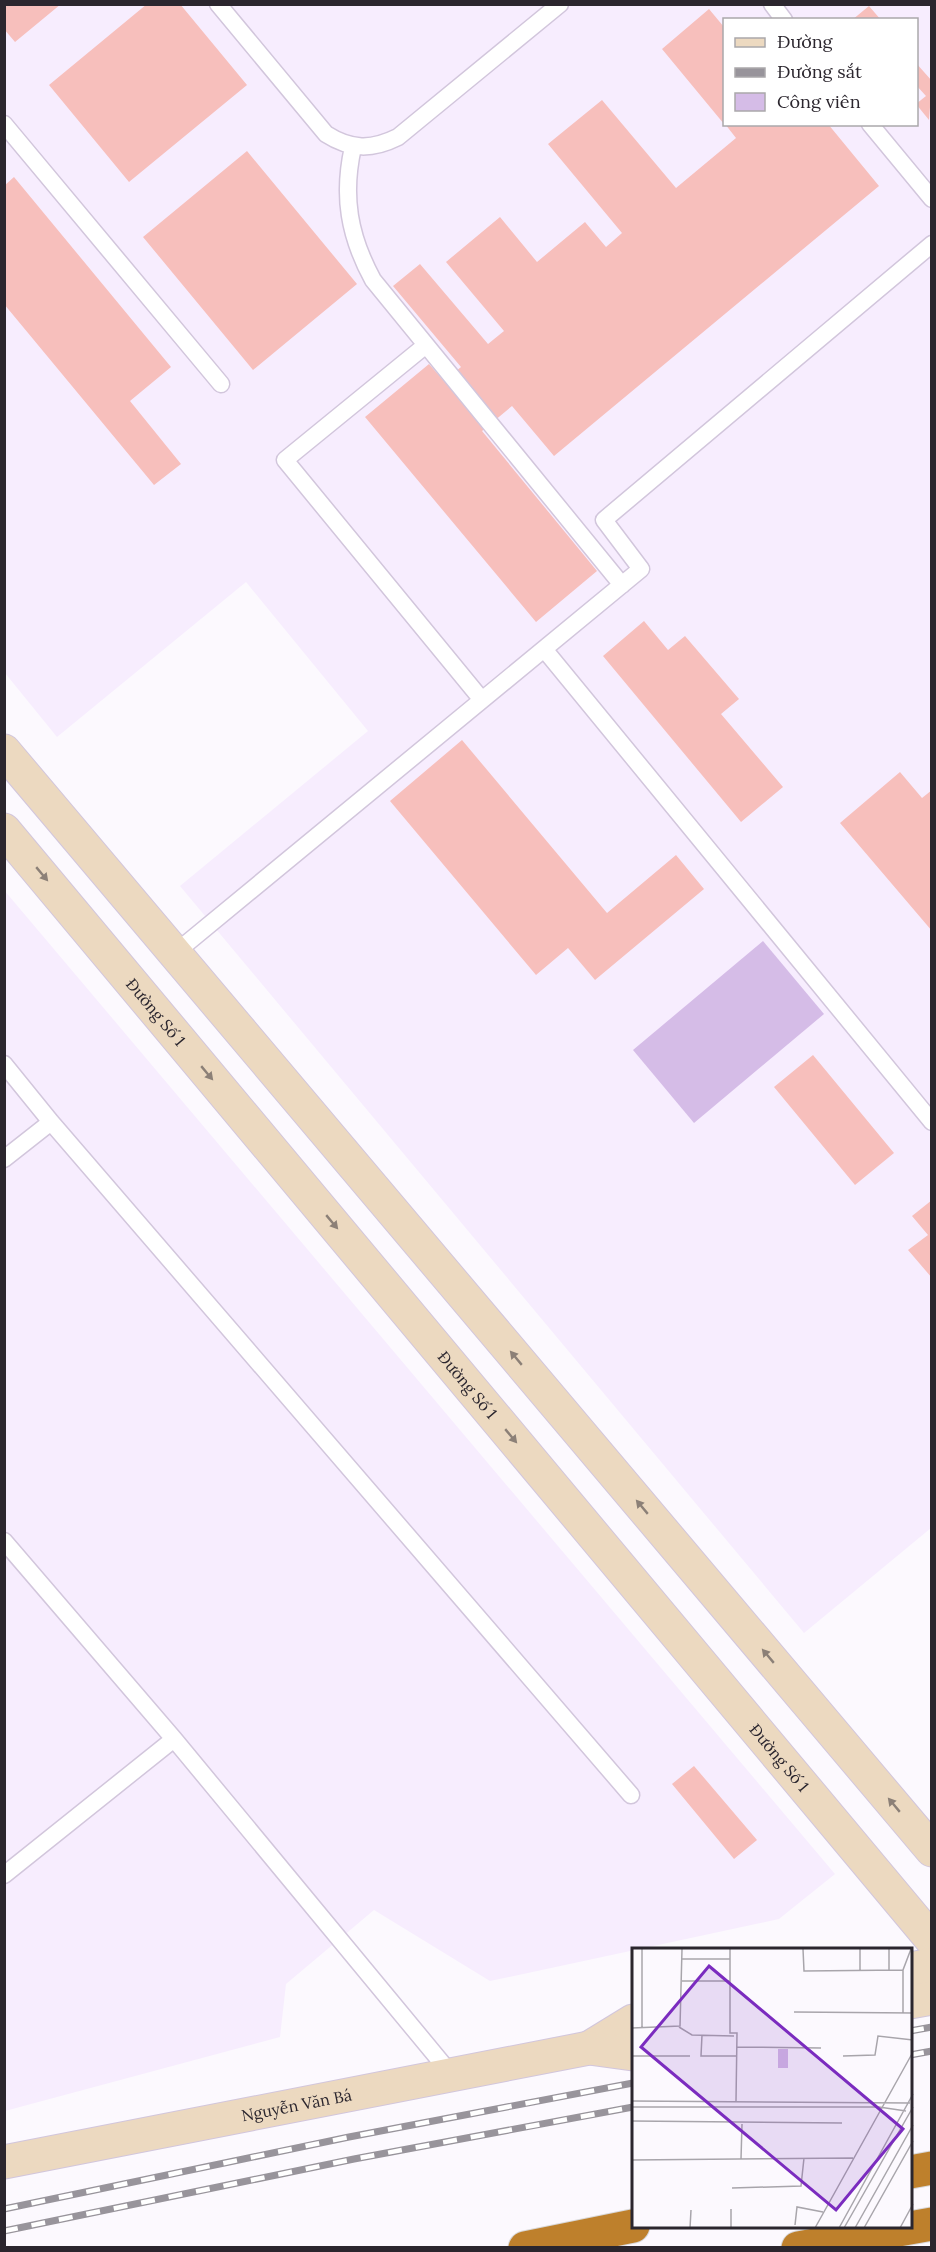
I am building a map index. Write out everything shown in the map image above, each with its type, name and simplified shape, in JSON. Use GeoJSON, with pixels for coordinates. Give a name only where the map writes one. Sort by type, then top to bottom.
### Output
{"type":"FeatureCollection","features":[{"type":"Feature","properties":{"kind":"highway"},"geometry":{"type":"LineString","coordinates":[[912,2172],[932,2168]]}},
{"type":"Feature","properties":{"kind":"highway"},"geometry":{"type":"LineString","coordinates":[[912,2227],[932,2224]]}},
{"type":"Feature","properties":{"kind":"highway"},"geometry":{"type":"LineString","coordinates":[[525,2247],[632,2226]]}},
{"type":"Feature","properties":{"kind":"highway"},"geometry":{"type":"LineString","coordinates":[[798,2247],[909,2228]]}},
{"type":"Feature","properties":{"kind":"main road"},"geometry":{"type":"LineString","coordinates":[[4,751],[932,1850]]}},
{"type":"Feature","properties":{"kind":"main road","name":"Đường Số 1"},"geometry":{"type":"LineString","coordinates":[[4,830],[932,1940]]}},
{"type":"Feature","properties":{"kind":"main road"},"geometry":{"type":"LineString","coordinates":[[912,1969],[932,1965]]}},
{"type":"Feature","properties":{"kind":"main road"},"geometry":{"type":"LineString","coordinates":[[912,2002],[932,1998]]}},
{"type":"Feature","properties":{"kind":"main road","name":"Nguyễn Văn Bá"},"geometry":{"type":"LineString","coordinates":[[590,2048],[632,2022]]}},
{"type":"Feature","properties":{"kind":"main road","name":"Nguyễn Văn Bá"},"geometry":{"type":"LineString","coordinates":[[4,2162],[590,2048],[632,2054]]}},
{"type":"Feature","properties":{"kind":"lane"},"geometry":{"type":"LineString","coordinates":[[219,4],[326,134],[353,147],[384,145],[398,137],[560,4]]}},
{"type":"Feature","properties":{"kind":"lane"},"geometry":{"type":"LineString","coordinates":[[772,4],[782,18]]}},
{"type":"Feature","properties":{"kind":"lane"},"geometry":{"type":"LineString","coordinates":[[4,124],[221,384]]}},
{"type":"Feature","properties":{"kind":"lane"},"geometry":{"type":"LineString","coordinates":[[872,126],[932,199]]}},
{"type":"Feature","properties":{"kind":"lane"},"geometry":{"type":"LineString","coordinates":[[353,147],[348,168],[348,210],[360,256],[374,280],[622,585]]}},
{"type":"Feature","properties":{"kind":"lane"},"geometry":{"type":"LineString","coordinates":[[175,953],[641,569],[604,520],[932,244]]}},
{"type":"Feature","properties":{"kind":"lane"},"geometry":{"type":"LineString","coordinates":[[426,345],[285,460],[482,700]]}},
{"type":"Feature","properties":{"kind":"lane"},"geometry":{"type":"LineString","coordinates":[[544,649],[932,1122]]}},
{"type":"Feature","properties":{"kind":"lane"},"geometry":{"type":"LineString","coordinates":[[4,1064],[51,1122],[630,1795]]}},
{"type":"Feature","properties":{"kind":"lane"},"geometry":{"type":"LineString","coordinates":[[4,1159],[51,1122]]}},
{"type":"Feature","properties":{"kind":"lane"},"geometry":{"type":"LineString","coordinates":[[4,1541],[174,1739],[451,2074]]}},
{"type":"Feature","properties":{"kind":"lane"},"geometry":{"type":"LineString","coordinates":[[4,1875],[174,1739]]}},
{"type":"Feature","properties":{"kind":"shaded area"},"geometry":{"type":"Polygon","coordinates":[[[4,5],[931,5],[931,1528],[804,1633],[180,886],[368,731],[246,582],[57,737],[5,673],[4,5]]]}},
{"type":"Feature","properties":{"kind":"shaded area"},"geometry":{"type":"Polygon","coordinates":[[[4,890],[835,1874],[779,1919],[644,1948],[632,1948],[632,1951],[490,1981],[374,1910],[286,1984],[280,2037],[5,2111],[4,890]]]}},
{"type":"Feature","properties":{"kind":"green space"},"geometry":{"type":"Polygon","coordinates":[[[763,941],[824,1014],[694,1123],[633,1050],[763,941]]]}},
{"type":"Feature","properties":{"kind":"building"},"geometry":{"type":"Polygon","coordinates":[[[4,4],[61,4],[15,42],[4,29],[4,4]]]}},
{"type":"Feature","properties":{"kind":"building"},"geometry":{"type":"Polygon","coordinates":[[[147,4],[180,4],[247,85],[129,182],[49,85],[147,4]]]}},
{"type":"Feature","properties":{"kind":"building"},"geometry":{"type":"Polygon","coordinates":[[[869,6],[879,18],[854,18],[869,6]]]}},
{"type":"Feature","properties":{"kind":"building"},"geometry":{"type":"Polygon","coordinates":[[[709,9],[723,26],[723,123],[662,49],[709,9]]]}},
{"type":"Feature","properties":{"kind":"building"},"geometry":{"type":"Polygon","coordinates":[[[918,65],[932,81],[929,120],[918,106],[918,102],[926,96],[918,87],[918,65]]]}},
{"type":"Feature","properties":{"kind":"building"},"geometry":{"type":"Polygon","coordinates":[[[602,100],[676,188],[736,138],[727,126],[830,126],[879,186],[554,456],[512,406],[482,431],[597,571],[536,622],[365,417],[429,364],[444,381],[461,367],[393,286],[420,264],[488,344],[504,331],[446,262],[500,217],[537,262],[585,222],[606,247],[622,233],[548,144],[602,100]]]}},
{"type":"Feature","properties":{"kind":"building"},"geometry":{"type":"Polygon","coordinates":[[[247,151],[357,284],[253,370],[143,237],[247,151]]]}},
{"type":"Feature","properties":{"kind":"building"},"geometry":{"type":"Polygon","coordinates":[[[14,177],[171,367],[130,401],[181,464],[154,485],[4,304],[4,186],[14,177]]]}},
{"type":"Feature","properties":{"kind":"building"},"geometry":{"type":"Polygon","coordinates":[[[644,621],[668,650],[685,636],[739,699],[721,714],[783,787],[741,822],[603,656],[644,621]]]}},
{"type":"Feature","properties":{"kind":"building"},"geometry":{"type":"Polygon","coordinates":[[[462,740],[607,913],[676,855],[704,889],[595,980],[568,948],[536,975],[390,801],[462,740]]]}},
{"type":"Feature","properties":{"kind":"building"},"geometry":{"type":"Polygon","coordinates":[[[900,772],[922,798],[932,790],[932,931],[840,823],[900,772]]]}},
{"type":"Feature","properties":{"kind":"building"},"geometry":{"type":"Polygon","coordinates":[[[813,1055],[894,1153],[855,1185],[774,1087],[813,1055]]]}},
{"type":"Feature","properties":{"kind":"building"},"geometry":{"type":"Polygon","coordinates":[[[932,1200],[932,1278],[908,1250],[928,1235],[912,1216],[932,1200]]]}},
{"type":"Feature","properties":{"kind":"building"},"geometry":{"type":"Polygon","coordinates":[[[694,1766],[757,1840],[734,1859],[672,1784],[694,1766]]]}},
{"type":"Feature","properties":{"kind":"railway"},"geometry":{"type":"LineString","coordinates":[[912,2031],[932,2027]]}},
{"type":"Feature","properties":{"kind":"railway"},"geometry":{"type":"LineString","coordinates":[[912,2055],[932,2051]]}},
{"type":"Feature","properties":{"kind":"railway"},"geometry":{"type":"LineString","coordinates":[[4,2209],[349,2137],[632,2083]]}},
{"type":"Feature","properties":{"kind":"railway"},"geometry":{"type":"LineString","coordinates":[[4,2231],[354,2159],[632,2107]]}}]}
